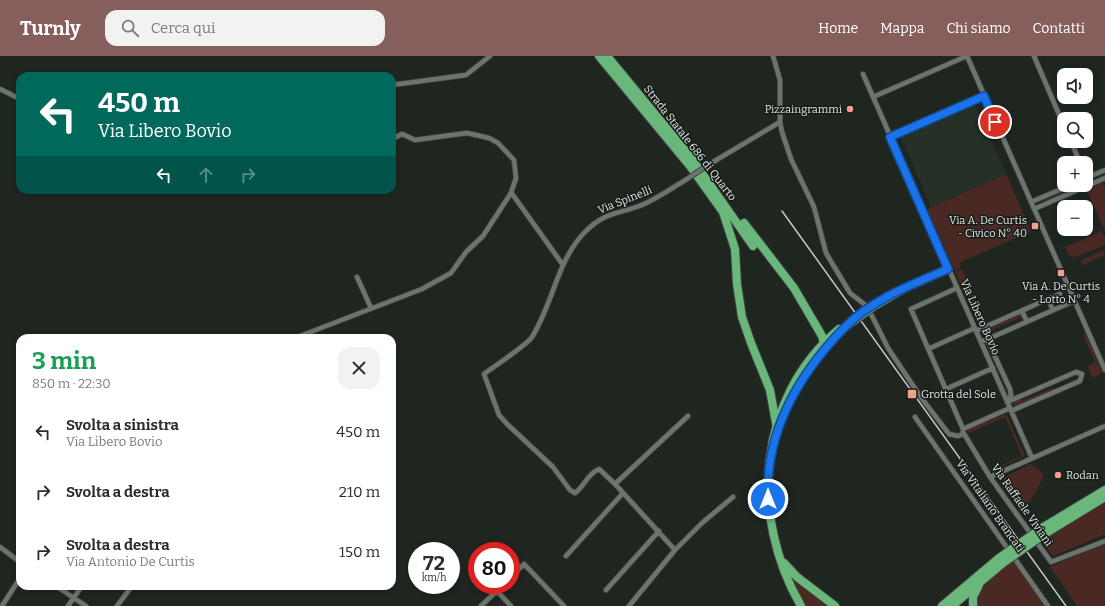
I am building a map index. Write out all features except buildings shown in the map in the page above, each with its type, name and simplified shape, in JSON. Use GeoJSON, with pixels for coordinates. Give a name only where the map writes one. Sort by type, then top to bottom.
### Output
{"type":"FeatureCollection","features":[{"type":"Feature","properties":{"kind":"highway","name":"Strada Statale 686 di Quarto"},"geometry":{"type":"LineString","coordinates":[[599,56],[726,210]]}},
{"type":"Feature","properties":{"kind":"highway","name":"Strada Statale 686 di Quarto"},"geometry":{"type":"LineString","coordinates":[[607,56],[683,148],[753,246]]}},
{"type":"Feature","properties":{"kind":"highway"},"geometry":{"type":"LineString","coordinates":[[726,210],[736,214],[789,281],[819,330],[825,342],[824,351]]}},
{"type":"Feature","properties":{"kind":"highway"},"geometry":{"type":"LineString","coordinates":[[726,210],[735,249],[737,284],[742,316],[770,390],[776,423]]}},
{"type":"Feature","properties":{"kind":"highway"},"geometry":{"type":"LineString","coordinates":[[801,606],[779,558],[770,520],[768,490],[770,460],[776,423],[787,396],[825,342],[842,328],[874,306],[905,288],[948,269]]}},
{"type":"Feature","properties":{"kind":"highway"},"geometry":{"type":"LineString","coordinates":[[819,330],[828,333],[842,328]]}},
{"type":"Feature","properties":{"kind":"highway"},"geometry":{"type":"LineString","coordinates":[[774,439],[800,377],[824,351],[842,328]]}},
{"type":"Feature","properties":{"kind":"highway"},"geometry":{"type":"LineString","coordinates":[[770,390],[780,397],[787,396],[795,392]]}},
{"type":"Feature","properties":{"kind":"highway"},"geometry":{"type":"LineString","coordinates":[[942,606],[1044,530],[1105,490]]}},
{"type":"Feature","properties":{"kind":"highway"},"geometry":{"type":"LineString","coordinates":[[1044,530],[1105,497]]}},
{"type":"Feature","properties":{"kind":"highway"},"geometry":{"type":"LineString","coordinates":[[779,558],[797,577],[835,606]]}},
{"type":"Feature","properties":{"kind":"highway"},"geometry":{"type":"LineString","coordinates":[[952,606],[981,581],[1001,561]]}},
{"type":"Feature","properties":{"kind":"highway"},"geometry":{"type":"LineString","coordinates":[[973,606],[973,597],[981,581]]}},
{"type":"Feature","properties":{"kind":"highway"},"geometry":{"type":"LineString","coordinates":[[791,587],[795,606]]}},
{"type":"Feature","properties":{"kind":"street"},"geometry":{"type":"LineString","coordinates":[[396,84],[466,75],[490,56]]}},
{"type":"Feature","properties":{"kind":"street"},"geometry":{"type":"LineString","coordinates":[[773,56],[780,80],[780,122],[791,159],[814,207],[826,253],[850,293],[864,304],[898,364],[946,429],[951,434],[958,436],[963,431],[1011,409],[1080,381],[1082,374],[1078,372],[1007,402]]}},
{"type":"Feature","properties":{"kind":"street"},"geometry":{"type":"LineString","coordinates":[[873,97],[967,56],[1105,370]]}},
{"type":"Feature","properties":{"kind":"street"},"geometry":{"type":"LineString","coordinates":[[1034,56],[1058,112]]}},
{"type":"Feature","properties":{"kind":"street","name":"Via Libero Bovio"},"geometry":{"type":"LineString","coordinates":[[863,74],[1032,458]]}},
{"type":"Feature","properties":{"kind":"street"},"geometry":{"type":"LineString","coordinates":[[0,89],[16,97]]}},
{"type":"Feature","properties":{"kind":"street"},"geometry":{"type":"LineString","coordinates":[[890,137],[984,96]]}},
{"type":"Feature","properties":{"kind":"street","name":"Via Spinelli"},"geometry":{"type":"LineString","coordinates":[[615,484],[599,469],[594,471],[586,479],[575,493],[570,490],[553,468],[506,424],[499,415],[484,374],[531,339],[556,288],[563,265],[576,242],[598,220],[642,205],[780,122]]}},
{"type":"Feature","properties":{"kind":"street"},"geometry":{"type":"LineString","coordinates":[[305,334],[422,289],[451,273],[466,252],[483,236],[512,194],[516,178],[514,160],[498,143],[489,138],[475,134],[461,133],[415,140],[402,134],[396,137]]}},
{"type":"Feature","properties":{"kind":"street"},"geometry":{"type":"LineString","coordinates":[[1093,174],[1105,170]]}},
{"type":"Feature","properties":{"kind":"street"},"geometry":{"type":"LineString","coordinates":[[1093,183],[1105,178]]}},
{"type":"Feature","properties":{"kind":"street"},"geometry":{"type":"LineString","coordinates":[[1031,202],[1057,191]]}},
{"type":"Feature","properties":{"kind":"street"},"geometry":{"type":"LineString","coordinates":[[1034,209],[1072,192]]}},
{"type":"Feature","properties":{"kind":"street"},"geometry":{"type":"LineString","coordinates":[[512,194],[563,265]]}},
{"type":"Feature","properties":{"kind":"street"},"geometry":{"type":"LineString","coordinates":[[357,277],[372,308]]}},
{"type":"Feature","properties":{"kind":"street","name":"Via Raffaele Viviani"},"geometry":{"type":"LineString","coordinates":[[957,288],[911,309],[963,431],[990,477],[1051,562],[1105,541]]}},
{"type":"Feature","properties":{"kind":"street"},"geometry":{"type":"LineString","coordinates":[[928,349],[1060,294]]}},
{"type":"Feature","properties":{"kind":"street"},"geometry":{"type":"LineString","coordinates":[[1048,299],[1053,310]]}},
{"type":"Feature","properties":{"kind":"street"},"geometry":{"type":"LineString","coordinates":[[981,342],[1074,301]]}},
{"type":"Feature","properties":{"kind":"street"},"geometry":{"type":"LineString","coordinates":[[1022,311],[1027,322]]}},
{"type":"Feature","properties":{"kind":"street"},"geometry":{"type":"LineString","coordinates":[[987,339],[1010,392],[1007,402]]}},
{"type":"Feature","properties":{"kind":"street"},"geometry":{"type":"LineString","coordinates":[[946,389],[993,368]]}},
{"type":"Feature","properties":{"kind":"street"},"geometry":{"type":"LineString","coordinates":[[1054,382],[1057,391]]}},
{"type":"Feature","properties":{"kind":"street"},"geometry":{"type":"LineString","coordinates":[[675,550],[615,484],[688,416]]}},
{"type":"Feature","properties":{"kind":"street","name":"Via Vitaliano Brancati"},"geometry":{"type":"LineString","coordinates":[[915,417],[1048,606]]}},
{"type":"Feature","properties":{"kind":"street"},"geometry":{"type":"LineString","coordinates":[[990,477],[1105,426]]}},
{"type":"Feature","properties":{"kind":"street"},"geometry":{"type":"LineString","coordinates":[[566,556],[623,492]]}},
{"type":"Feature","properties":{"kind":"street"},"geometry":{"type":"LineString","coordinates":[[629,606],[675,550],[702,523],[733,497]]}},
{"type":"Feature","properties":{"kind":"street"},"geometry":{"type":"LineString","coordinates":[[606,590],[659,532]]}},
{"type":"Feature","properties":{"kind":"street"},"geometry":{"type":"LineString","coordinates":[[0,547],[16,559]]}},
{"type":"Feature","properties":{"kind":"street"},"geometry":{"type":"LineString","coordinates":[[520,568],[524,564],[564,606]]}},
{"type":"Feature","properties":{"kind":"street"},"geometry":{"type":"LineString","coordinates":[[2,606],[16,584]]}},
{"type":"Feature","properties":{"kind":"street"},"geometry":{"type":"LineString","coordinates":[[62,590],[86,606]]}},
{"type":"Feature","properties":{"kind":"street"},"geometry":{"type":"LineString","coordinates":[[68,606],[79,590]]}},
{"type":"Feature","properties":{"kind":"street"},"geometry":{"type":"LineString","coordinates":[[117,606],[129,590]]}},
{"type":"Feature","properties":{"kind":"street"},"geometry":{"type":"LineString","coordinates":[[481,606],[494,594]]}},
{"type":"Feature","properties":{"kind":"street"},"geometry":{"type":"LineString","coordinates":[[500,594],[511,606]]}},
{"type":"Feature","properties":{"kind":"shaded area"},"geometry":{"type":"Polygon","coordinates":[[[975,105],[1006,174],[931,207],[901,137],[975,105]]]}},
{"type":"Feature","properties":{"kind":"shaded area"},"geometry":{"type":"Polygon","coordinates":[[[1006,174],[1031,231],[959,263],[961,268],[955,271],[927,209],[1006,174]]]}},
{"type":"Feature","properties":{"kind":"shaded area"},"geometry":{"type":"Polygon","coordinates":[[[1103,182],[1105,187],[1105,231],[1093,204],[1093,200],[1091,200],[1088,192],[1093,192],[1093,187],[1103,182]]]}},
{"type":"Feature","properties":{"kind":"shaded area"},"geometry":{"type":"Polygon","coordinates":[[[1061,192],[1065,192],[1036,204],[1061,192]]]}},
{"type":"Feature","properties":{"kind":"shaded area"},"geometry":{"type":"Polygon","coordinates":[[[1102,231],[1105,237],[1105,245],[1076,257],[1069,256],[1065,247],[1102,231]]]}},
{"type":"Feature","properties":{"kind":"shaded area"},"geometry":{"type":"Polygon","coordinates":[[[1103,250],[1105,255],[1082,265],[1080,261],[1103,250]]]}},
{"type":"Feature","properties":{"kind":"shaded area"},"geometry":{"type":"Polygon","coordinates":[[[962,269],[985,323],[979,326],[955,272],[962,269]]]}},
{"type":"Feature","properties":{"kind":"shaded area"},"geometry":{"type":"Polygon","coordinates":[[[1021,314],[1022,317],[992,330],[984,336],[982,335],[982,332],[1021,314]]]}},
{"type":"Feature","properties":{"kind":"shaded area"},"geometry":{"type":"Polygon","coordinates":[[[1086,334],[1102,373],[1092,378],[1087,366],[1095,362],[1083,335],[1086,334]]]}},
{"type":"Feature","properties":{"kind":"shaded area"},"geometry":{"type":"Polygon","coordinates":[[[1053,388],[1054,390],[1016,406],[1013,405],[1013,402],[1020,399],[1023,400],[1053,388]]]}},
{"type":"Feature","properties":{"kind":"shaded area"},"geometry":{"type":"Polygon","coordinates":[[[1006,414],[1025,456],[990,472],[989,471],[1022,456],[1005,417],[969,433],[967,430],[1006,414]]]}},
{"type":"Feature","properties":{"kind":"shaded area"},"geometry":{"type":"Polygon","coordinates":[[[1031,464],[1044,474],[1039,486],[1022,514],[998,480],[1031,464]]]}},
{"type":"Feature","properties":{"kind":"shaded area"},"geometry":{"type":"Polygon","coordinates":[[[1105,501],[1105,534],[1054,556],[1052,555],[1041,540],[1105,501]]]}},
{"type":"Feature","properties":{"kind":"shaded area"},"geometry":{"type":"Polygon","coordinates":[[[1105,543],[1105,606],[1077,606],[1050,567],[1105,543]]]}},
{"type":"Feature","properties":{"kind":"shaded area"},"geometry":{"type":"Polygon","coordinates":[[[1013,560],[1045,606],[975,606],[976,600],[983,587],[995,574],[1013,560]]]}},
{"type":"Feature","properties":{"kind":"shaded area"},"geometry":{"type":"Polygon","coordinates":[[[792,576],[831,606],[805,606],[792,576]]]}},
{"type":"Feature","properties":{"kind":"railway"},"geometry":{"type":"LineString","coordinates":[[782,211],[1066,606]]}},
{"type":"Feature","properties":{"kind":"place","name":"Pizzaingrammi"},"geometry":{"type":"Point","coordinates":[850,109]}},
{"type":"Feature","properties":{"kind":"place","name":"Via A. De Curtis - Civico N° 40"},"geometry":{"type":"Point","coordinates":[1035,226]}},
{"type":"Feature","properties":{"kind":"place","name":"Via A. De Curtis - Lotto N° 4"},"geometry":{"type":"Point","coordinates":[1061,273]}},
{"type":"Feature","properties":{"kind":"place","name":"Grotta del Sole"},"geometry":{"type":"Point","coordinates":[912,394]}},
{"type":"Feature","properties":{"kind":"place","name":"Rodan"},"geometry":{"type":"Point","coordinates":[1058,475]}},
{"type":"Feature","properties":{"kind":"route"},"geometry":{"type":"LineString","coordinates":[[768,499],[768,474],[774,439],[778,433],[791,399],[817,358],[842,332],[844,327],[882,300],[948,269],[890,137],[984,96],[995,122]]}}]}
